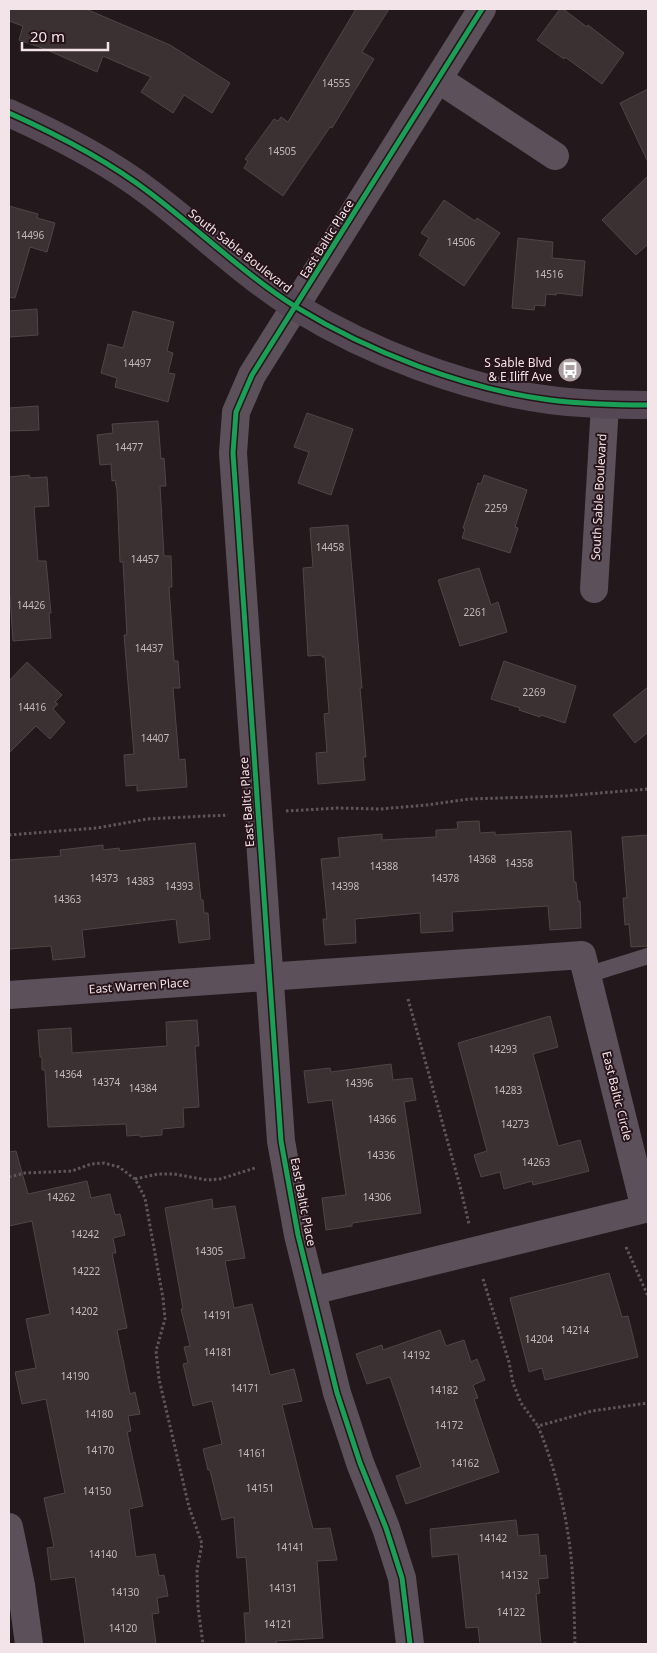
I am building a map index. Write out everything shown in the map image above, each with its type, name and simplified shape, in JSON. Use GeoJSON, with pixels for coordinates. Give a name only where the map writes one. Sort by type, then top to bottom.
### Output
{"type":"FeatureCollection","features":[{"type":"Feature","properties":{"kind":"street","name":"East Baltic Place"},"geometry":{"type":"LineString","coordinates":[[410,1644],[402,1578],[386,1528],[360,1463],[337,1393],[296,1226],[281,1142],[268,977],[233,453],[236,412],[252,375],[482,9]]}},
{"type":"Feature","properties":{"kind":"street"},"geometry":{"type":"LineString","coordinates":[[438,79],[555,156]]}},
{"type":"Feature","properties":{"kind":"street","name":"South Sable Boulevard"},"geometry":{"type":"LineString","coordinates":[[9,113],[44,129],[122,173],[151,193],[227,256],[296,306],[373,347],[444,374],[516,394],[550,400],[605,405],[648,405]]}},
{"type":"Feature","properties":{"kind":"street","name":"South Sable Boulevard"},"geometry":{"type":"LineString","coordinates":[[594,589],[605,405]]}},
{"type":"Feature","properties":{"kind":"street","name":"East Baltic Circle"},"geometry":{"type":"LineString","coordinates":[[268,977],[582,955],[644,1209],[312,1291]]}},
{"type":"Feature","properties":{"kind":"street","name":"East Warren Place"},"geometry":{"type":"LineString","coordinates":[[9,995],[268,977]]}},
{"type":"Feature","properties":{"kind":"street"},"geometry":{"type":"LineString","coordinates":[[9,1527],[21,1585],[29,1644]]}},
{"type":"Feature","properties":{"kind":"lane"},"geometry":{"type":"LineString","coordinates":[[587,975],[648,956]]}},
{"type":"Feature","properties":{"kind":"path"},"geometry":{"type":"LineString","coordinates":[[281,811],[338,808],[380,809],[469,799],[564,796],[648,788]]}},
{"type":"Feature","properties":{"kind":"path"},"geometry":{"type":"LineString","coordinates":[[9,834],[97,828],[147,819],[228,815]]}},
{"type":"Feature","properties":{"kind":"path"},"geometry":{"type":"LineString","coordinates":[[408,999],[460,1186],[470,1232]]}},
{"type":"Feature","properties":{"kind":"path"},"geometry":{"type":"LineString","coordinates":[[9,1177],[25,1173],[72,1171],[91,1164],[104,1163],[119,1167],[135,1179],[144,1198],[163,1298],[165,1319],[156,1351],[159,1379],[188,1507],[202,1544],[197,1570],[198,1607],[203,1644]]}},
{"type":"Feature","properties":{"kind":"path"},"geometry":{"type":"LineString","coordinates":[[135,1179],[158,1174],[174,1174],[207,1180],[220,1179],[255,1168]]}},
{"type":"Feature","properties":{"kind":"path"},"geometry":{"type":"LineString","coordinates":[[626,1247],[648,1296]]}},
{"type":"Feature","properties":{"kind":"path"},"geometry":{"type":"LineString","coordinates":[[483,1279],[509,1362],[513,1383],[521,1403],[538,1426],[549,1452],[558,1483],[570,1547],[575,1644]]}},
{"type":"Feature","properties":{"kind":"path"},"geometry":{"type":"LineString","coordinates":[[538,1426],[592,1411],[648,1403]]}},
{"type":"Feature","properties":{"kind":"building"},"geometry":{"type":"Polygon","coordinates":[[[9,9],[86,9],[170,45],[230,83],[212,113],[184,95],[173,113],[141,92],[151,77],[103,56],[97,72],[45,49],[19,40],[23,26],[9,21],[9,9]]]}},
{"type":"Feature","properties":{"kind":"building"},"geometry":{"type":"Polygon","coordinates":[[[356,9],[389,9],[362,52],[374,59],[332,128],[330,127],[283,196],[244,168],[248,161],[245,159],[274,119],[278,121],[281,117],[288,122],[356,9]]]}},
{"type":"Feature","properties":{"kind":"building"},"geometry":{"type":"Polygon","coordinates":[[[560,9],[563,9],[587,27],[588,25],[624,53],[602,84],[565,57],[564,59],[537,40],[560,9]]]}},
{"type":"Feature","properties":{"kind":"building"},"geometry":{"type":"Polygon","coordinates":[[[648,89],[648,162],[620,103],[648,89]]]}},
{"type":"Feature","properties":{"kind":"building"},"geometry":{"type":"Polygon","coordinates":[[[648,176],[648,244],[636,255],[602,220],[648,176]]]}},
{"type":"Feature","properties":{"kind":"building"},"geometry":{"type":"Polygon","coordinates":[[[444,200],[475,221],[477,218],[500,233],[464,286],[419,255],[429,238],[421,233],[444,200]]]}},
{"type":"Feature","properties":{"kind":"building"},"geometry":{"type":"Polygon","coordinates":[[[9,206],[38,214],[37,218],[55,223],[47,252],[30,247],[15,298],[9,297],[9,206]]]}},
{"type":"Feature","properties":{"kind":"building"},"geometry":{"type":"Polygon","coordinates":[[[518,238],[553,242],[552,258],[585,261],[582,296],[557,293],[556,295],[546,294],[545,306],[535,305],[534,310],[512,308],[518,238]]]}},
{"type":"Feature","properties":{"kind":"building"},"geometry":{"type":"Polygon","coordinates":[[[37,309],[38,335],[9,337],[9,311],[37,309]]]}},
{"type":"Feature","properties":{"kind":"building"},"geometry":{"type":"Polygon","coordinates":[[[133,311],[174,322],[167,351],[173,353],[168,373],[175,374],[168,402],[115,387],[117,378],[101,373],[108,344],[123,348],[133,311]]]}},
{"type":"Feature","properties":{"kind":"building"},"geometry":{"type":"Polygon","coordinates":[[[38,406],[39,430],[9,431],[9,408],[38,406]]]}},
{"type":"Feature","properties":{"kind":"building"},"geometry":{"type":"Polygon","coordinates":[[[307,413],[353,429],[331,495],[298,483],[309,452],[294,447],[307,413]]]}},
{"type":"Feature","properties":{"kind":"building"},"geometry":{"type":"Polygon","coordinates":[[[158,421],[161,459],[164,458],[166,486],[160,486],[164,556],[171,556],[172,587],[169,587],[174,661],[178,661],[180,688],[173,688],[179,760],[185,759],[187,787],[137,791],[137,785],[126,786],[124,755],[134,754],[124,635],[127,635],[123,562],[120,562],[117,490],[115,480],[112,481],[111,464],[100,465],[97,435],[113,433],[112,424],[158,421]]]}},
{"type":"Feature","properties":{"kind":"building"},"geometry":{"type":"Polygon","coordinates":[[[29,475],[30,478],[47,477],[49,506],[34,507],[38,561],[46,561],[51,613],[49,613],[51,638],[13,641],[9,596],[9,477],[29,475]]]}},
{"type":"Feature","properties":{"kind":"building"},"geometry":{"type":"Polygon","coordinates":[[[484,475],[527,490],[515,527],[518,528],[510,553],[462,538],[465,529],[463,528],[478,483],[481,484],[484,475]]]}},
{"type":"Feature","properties":{"kind":"building"},"geometry":{"type":"Polygon","coordinates":[[[348,525],[362,688],[360,688],[366,757],[363,757],[365,780],[318,784],[316,753],[327,752],[324,714],[329,713],[325,657],[322,657],[322,655],[308,656],[303,568],[313,567],[310,528],[348,525]]]}},
{"type":"Feature","properties":{"kind":"building"},"geometry":{"type":"Polygon","coordinates":[[[479,568],[491,605],[498,602],[507,632],[460,646],[438,580],[479,568]]]}},
{"type":"Feature","properties":{"kind":"building"},"geometry":{"type":"Polygon","coordinates":[[[504,661],[576,686],[565,723],[541,715],[540,717],[519,710],[520,708],[491,699],[504,661]]]}},
{"type":"Feature","properties":{"kind":"building"},"geometry":{"type":"Polygon","coordinates":[[[27,662],[62,695],[55,702],[58,704],[53,709],[65,722],[50,739],[36,726],[9,753],[9,681],[27,662]]]}},
{"type":"Feature","properties":{"kind":"building"},"geometry":{"type":"Polygon","coordinates":[[[648,687],[648,732],[635,743],[613,715],[648,687]]]}},
{"type":"Feature","properties":{"kind":"building"},"geometry":{"type":"Polygon","coordinates":[[[479,821],[480,833],[495,832],[495,835],[571,831],[574,882],[576,882],[578,901],[580,901],[581,928],[550,930],[548,906],[452,912],[453,931],[421,933],[420,913],[355,919],[356,943],[325,945],[323,919],[327,919],[321,859],[340,857],[338,838],[382,834],[382,840],[436,837],[436,830],[458,829],[457,822],[479,821]]]}},
{"type":"Feature","properties":{"kind":"building"},"geometry":{"type":"Polygon","coordinates":[[[648,835],[648,946],[631,947],[629,924],[625,925],[623,898],[627,898],[622,837],[648,835]]]}},
{"type":"Feature","properties":{"kind":"building"},"geometry":{"type":"Polygon","coordinates":[[[195,843],[201,900],[203,900],[204,913],[208,913],[210,939],[179,943],[176,919],[82,930],[85,957],[53,960],[51,946],[9,949],[9,860],[61,856],[60,850],[103,845],[103,850],[119,848],[120,851],[195,843]]]}},
{"type":"Feature","properties":{"kind":"building"},"geometry":{"type":"Polygon","coordinates":[[[550,1016],[558,1047],[533,1054],[558,1146],[580,1140],[589,1171],[533,1185],[532,1181],[504,1189],[500,1172],[481,1177],[474,1155],[487,1151],[458,1043],[550,1016]]]}},
{"type":"Feature","properties":{"kind":"building"},"geometry":{"type":"Polygon","coordinates":[[[197,1020],[199,1046],[195,1046],[199,1107],[183,1108],[184,1127],[162,1129],[162,1135],[140,1137],[140,1135],[127,1136],[126,1124],[48,1127],[45,1070],[42,1070],[38,1030],[71,1028],[72,1053],[167,1046],[166,1022],[197,1020]]]}},
{"type":"Feature","properties":{"kind":"building"},"geometry":{"type":"Polygon","coordinates":[[[391,1064],[393,1080],[412,1078],[416,1100],[404,1102],[421,1213],[352,1223],[352,1226],[326,1230],[322,1198],[346,1195],[332,1100],[308,1103],[304,1071],[330,1068],[331,1072],[391,1064]]]}},
{"type":"Feature","properties":{"kind":"building"},"geometry":{"type":"Polygon","coordinates":[[[16,1151],[28,1194],[87,1181],[91,1198],[110,1194],[115,1215],[120,1214],[125,1235],[113,1238],[116,1253],[112,1253],[127,1328],[117,1330],[130,1394],[135,1392],[140,1414],[128,1416],[131,1431],[127,1432],[143,1506],[129,1509],[136,1557],[155,1554],[159,1576],[164,1575],[168,1596],[157,1598],[159,1613],[152,1614],[156,1644],[85,1644],[75,1577],[51,1580],[47,1548],[54,1547],[44,1498],[65,1493],[46,1399],[22,1404],[15,1372],[36,1368],[26,1319],[50,1314],[32,1221],[9,1226],[9,1152],[16,1151]]]}},
{"type":"Feature","properties":{"kind":"building"},"geometry":{"type":"Polygon","coordinates":[[[212,1199],[213,1209],[235,1206],[245,1258],[225,1261],[234,1308],[252,1304],[270,1375],[294,1369],[302,1401],[282,1405],[313,1529],[330,1528],[337,1560],[317,1561],[323,1638],[276,1641],[277,1644],[246,1644],[244,1613],[250,1613],[246,1557],[237,1558],[234,1517],[222,1520],[203,1449],[222,1444],[212,1401],[193,1406],[183,1364],[188,1363],[184,1347],[190,1346],[181,1309],[183,1309],[165,1208],[212,1199]]]}},
{"type":"Feature","properties":{"kind":"building"},"geometry":{"type":"Polygon","coordinates":[[[609,1273],[622,1317],[628,1316],[638,1357],[545,1380],[542,1368],[529,1372],[510,1298],[609,1273]]]}},
{"type":"Feature","properties":{"kind":"building"},"geometry":{"type":"Polygon","coordinates":[[[440,1330],[446,1346],[464,1340],[471,1362],[477,1359],[485,1380],[473,1385],[478,1398],[474,1399],[499,1472],[406,1504],[396,1476],[421,1467],[390,1377],[367,1384],[356,1354],[382,1345],[383,1350],[440,1330]]]}},
{"type":"Feature","properties":{"kind":"building"},"geometry":{"type":"Polygon","coordinates":[[[516,1520],[518,1536],[538,1534],[540,1556],[546,1555],[548,1578],[538,1579],[540,1593],[536,1594],[541,1644],[480,1644],[478,1627],[466,1628],[458,1554],[432,1557],[430,1529],[516,1520]]]}},
{"type":"Feature","properties":{"kind":"cycle path"},"geometry":{"type":"LineString","coordinates":[[410,1644],[402,1578],[386,1528],[360,1463],[337,1393],[298,1235],[281,1141],[233,453],[236,412],[252,375],[482,9]]}},
{"type":"Feature","properties":{"kind":"cycle path"},"geometry":{"type":"LineString","coordinates":[[9,113],[64,139],[134,181],[277,294],[296,307],[355,339],[418,366],[452,378],[518,395],[575,402],[648,405]]}},
{"type":"Feature","properties":{"kind":"place","name":"S Sable Blvd & E Iliff Ave"},"geometry":{"type":"Point","coordinates":[570,370]}}]}
